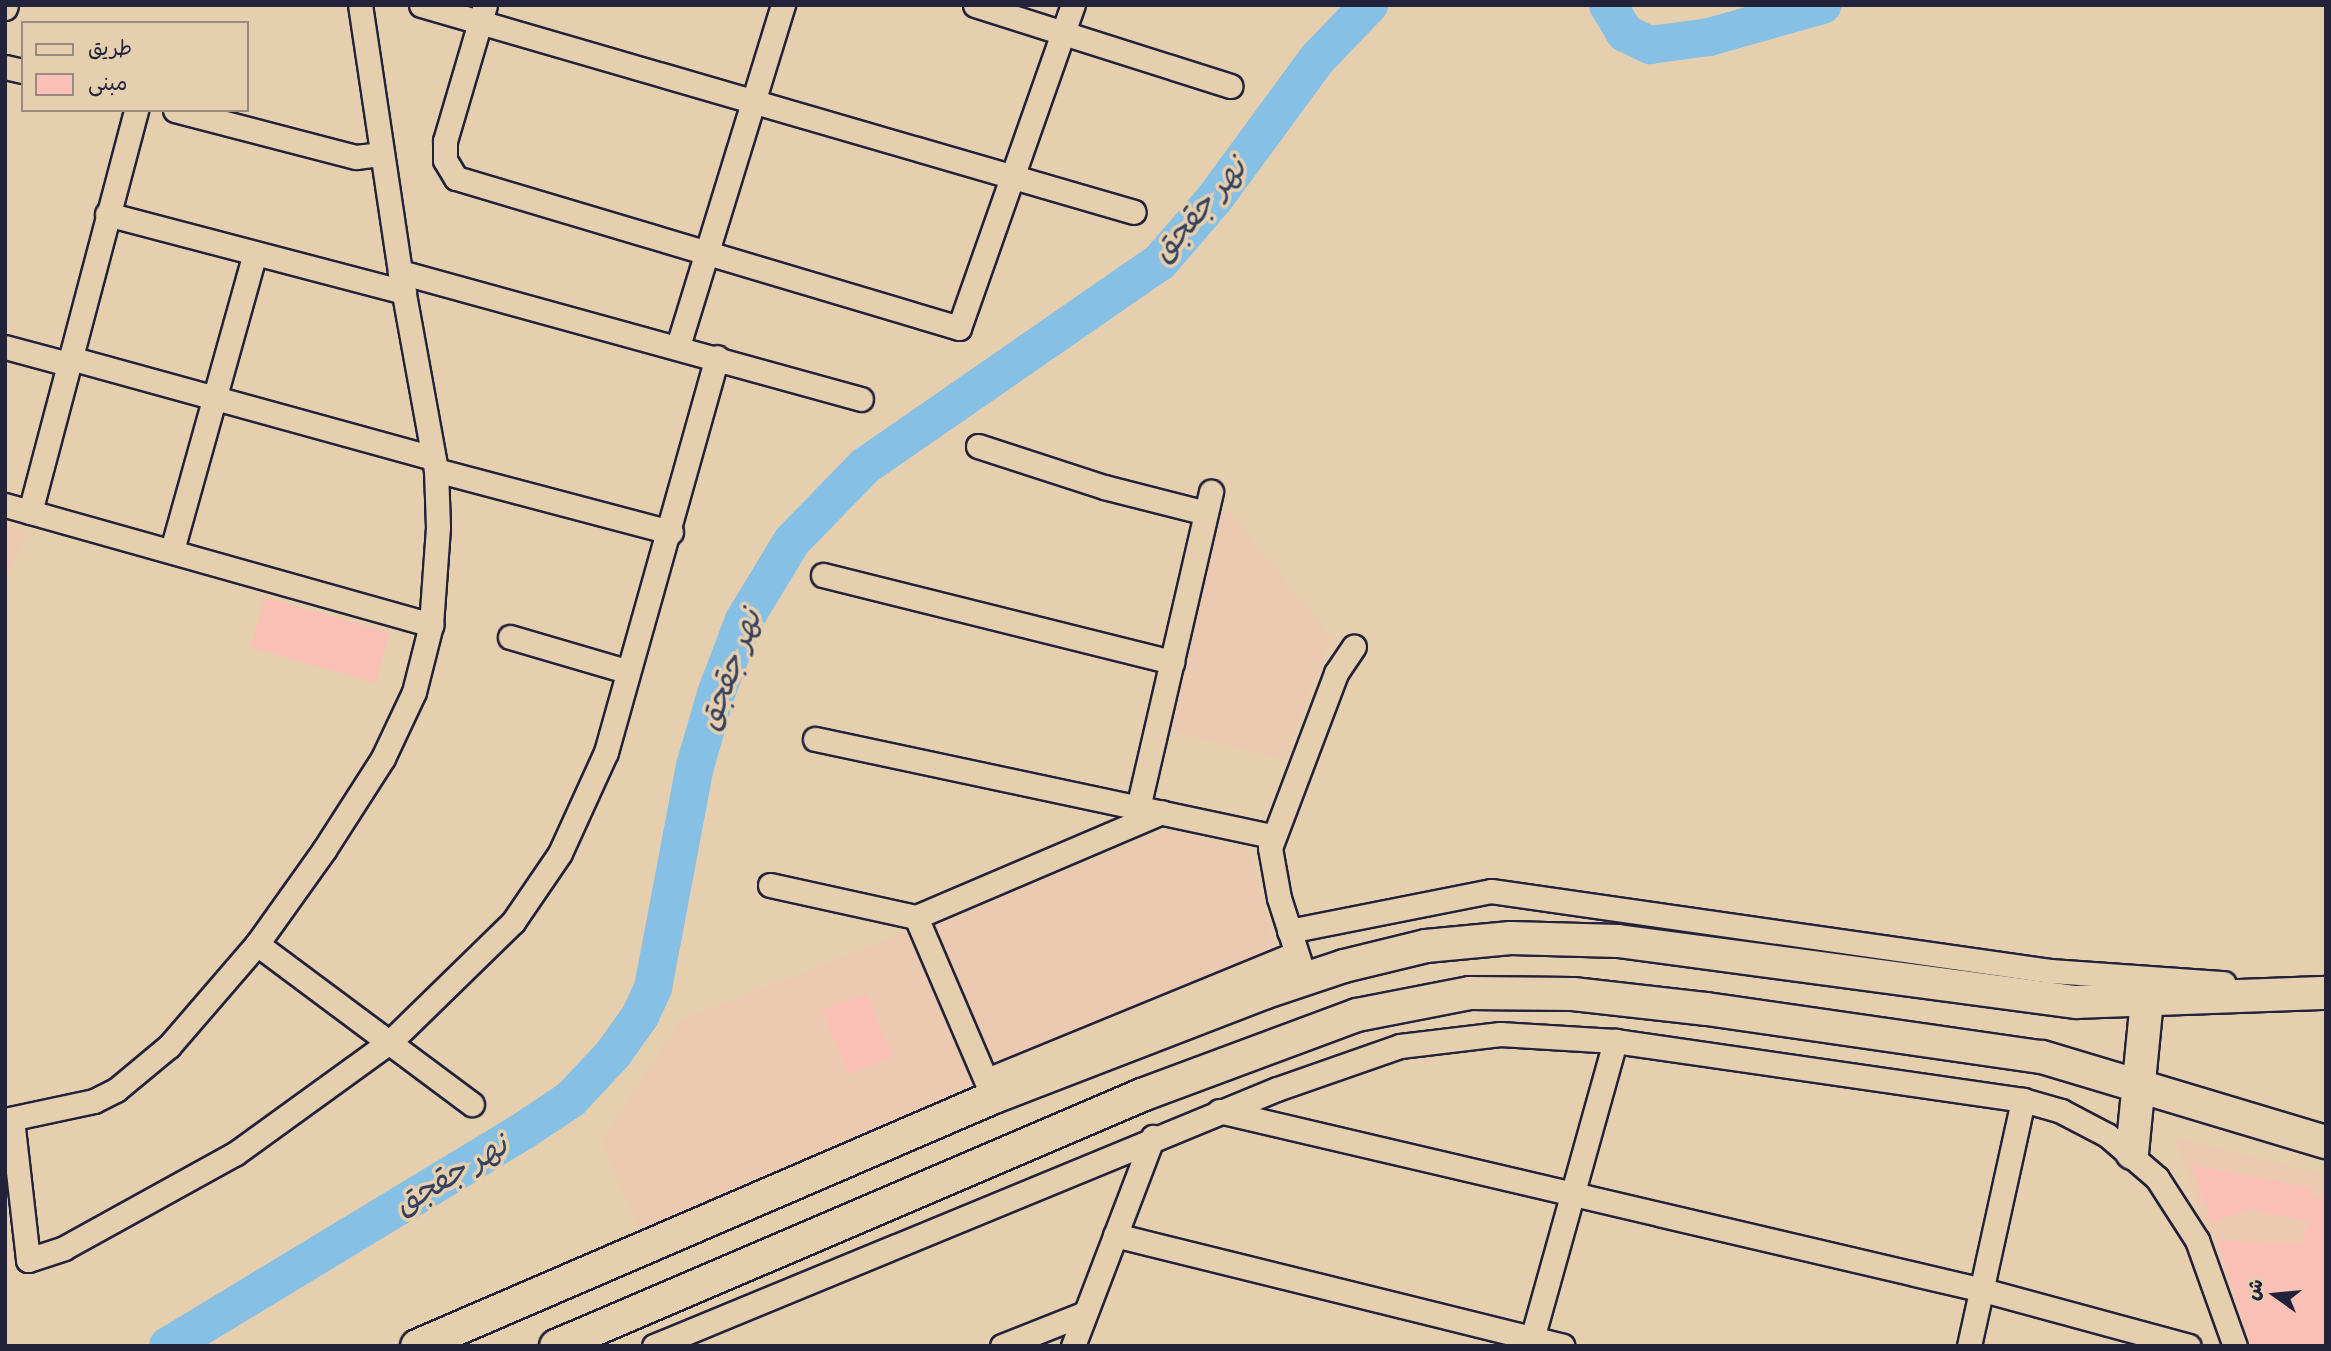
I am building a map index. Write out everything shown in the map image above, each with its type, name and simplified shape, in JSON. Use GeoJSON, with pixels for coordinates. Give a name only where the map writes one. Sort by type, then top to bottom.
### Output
{"type":"FeatureCollection","features":[{"type":"Feature","properties":{"kind":"highway"},"geometry":{"type":"LineString","coordinates":[[417,1346],[990,1088],[1301,966],[1426,946],[1565,937],[1718,953],[2026,997],[2147,1000],[2326,993]]}},
{"type":"Feature","properties":{"kind":"highway"},"geometry":{"type":"LineString","coordinates":[[555,1346],[1142,1095],[1357,1015],[1431,999],[1510,991],[1707,1009],[2042,1057],[2326,1142]]}},
{"type":"Feature","properties":{"kind":"highway"},"geometry":{"type":"LineString","coordinates":[[2132,1153],[2147,1000]]}},
{"type":"Feature","properties":{"kind":"street"},"geometry":{"type":"LineString","coordinates":[[360,5],[402,282],[435,464],[438,527],[431,625],[414,692],[383,758],[257,944],[169,1046],[117,1090],[94,1101],[9,1119],[29,1260],[64,1248],[188,1182],[391,1041],[486,951],[540,886],[581,812],[606,752],[626,671],[671,532],[717,357]]}},
{"type":"Feature","properties":{"kind":"street"},"geometry":{"type":"LineString","coordinates":[[421,5],[483,14],[756,100],[1134,212]]}},
{"type":"Feature","properties":{"kind":"street"},"geometry":{"type":"LineString","coordinates":[[678,346],[756,100],[783,5]]}},
{"type":"Feature","properties":{"kind":"street"},"geometry":{"type":"LineString","coordinates":[[975,5],[1230,86]]}},
{"type":"Feature","properties":{"kind":"street"},"geometry":{"type":"LineString","coordinates":[[483,14],[445,141],[450,172],[468,183],[708,250],[958,328],[1073,5]]}},
{"type":"Feature","properties":{"kind":"street"},"geometry":{"type":"LineString","coordinates":[[30,512],[135,112]]}},
{"type":"Feature","properties":{"kind":"street"},"geometry":{"type":"LineString","coordinates":[[183,112],[356,157],[382,154]]}},
{"type":"Feature","properties":{"kind":"street"},"geometry":{"type":"LineString","coordinates":[[107,214],[255,253],[402,282],[678,346],[862,399]]}},
{"type":"Feature","properties":{"kind":"street"},"geometry":{"type":"LineString","coordinates":[[172,550],[255,253]]}},
{"type":"Feature","properties":{"kind":"street"},"geometry":{"type":"LineString","coordinates":[[5,347],[214,398],[671,532]]}},
{"type":"Feature","properties":{"kind":"street"},"geometry":{"type":"LineString","coordinates":[[978,446],[1104,487],[1208,503],[1137,816]]}},
{"type":"Feature","properties":{"kind":"street"},"geometry":{"type":"LineString","coordinates":[[5,505],[431,625]]}},
{"type":"Feature","properties":{"kind":"street"},"geometry":{"type":"LineString","coordinates":[[823,575],[1172,662]]}},
{"type":"Feature","properties":{"kind":"street"},"geometry":{"type":"LineString","coordinates":[[510,637],[626,671]]}},
{"type":"Feature","properties":{"kind":"street"},"geometry":{"type":"LineString","coordinates":[[1301,966],[1270,860],[1273,836],[1336,673],[1354,646]]}},
{"type":"Feature","properties":{"kind":"street"},"geometry":{"type":"LineString","coordinates":[[815,739],[1137,816]]}},
{"type":"Feature","properties":{"kind":"street"},"geometry":{"type":"LineString","coordinates":[[770,885],[916,917],[1137,816],[1162,812],[1273,836]]}},
{"type":"Feature","properties":{"kind":"street"},"geometry":{"type":"LineString","coordinates":[[1289,931],[1491,891],[2025,967],[2224,983]]}},
{"type":"Feature","properties":{"kind":"street"},"geometry":{"type":"LineString","coordinates":[[916,917],[990,1088]]}},
{"type":"Feature","properties":{"kind":"street"},"geometry":{"type":"LineString","coordinates":[[257,944],[391,1041],[472,1104]]}},
{"type":"Feature","properties":{"kind":"street"},"geometry":{"type":"LineString","coordinates":[[654,1346],[1153,1137],[1361,1058],[1432,1039],[1500,1034],[1615,1041],[2023,1100],[2082,1121],[2132,1153],[2157,1178],[2188,1224],[2235,1346]]}},
{"type":"Feature","properties":{"kind":"street"},"geometry":{"type":"LineString","coordinates":[[1531,1342],[1615,1041]]}},
{"type":"Feature","properties":{"kind":"street"},"geometry":{"type":"LineString","coordinates":[[1969,1346],[2023,1100]]}},
{"type":"Feature","properties":{"kind":"street"},"geometry":{"type":"LineString","coordinates":[[1219,1111],[1983,1290],[2189,1346]]}},
{"type":"Feature","properties":{"kind":"street"},"geometry":{"type":"LineString","coordinates":[[1073,1346],[1153,1137]]}},
{"type":"Feature","properties":{"kind":"street"},"geometry":{"type":"LineString","coordinates":[[1115,1235],[1531,1342],[1562,1346]]}},
{"type":"Feature","properties":{"kind":"street"},"geometry":{"type":"LineString","coordinates":[[1002,1346],[1085,1312]]}},
{"type":"Feature","properties":{"kind":"shaded area"},"geometry":{"type":"Polygon","coordinates":[[[1224,506],[1331,637],[1284,759],[1171,731],[1224,506]]]}},
{"type":"Feature","properties":{"kind":"shaded area"},"geometry":{"type":"Polygon","coordinates":[[[5,525],[29,532],[5,581],[5,525]]]}},
{"type":"Feature","properties":{"kind":"shaded area"},"geometry":{"type":"Polygon","coordinates":[[[1170,829],[1251,852],[1275,954],[640,1230],[601,1141],[680,1021],[1170,829]]]}},
{"type":"Feature","properties":{"kind":"shaded area"},"geometry":{"type":"Polygon","coordinates":[[[2175,1138],[2326,1174],[2326,1346],[2243,1346],[2175,1138]]]}},
{"type":"Feature","properties":{"kind":"building"},"geometry":{"type":"Polygon","coordinates":[[[265,597],[390,633],[376,683],[251,647],[265,597]]]}},
{"type":"Feature","properties":{"kind":"building"},"geometry":{"type":"Polygon","coordinates":[[[866,993],[892,1057],[848,1075],[822,1011],[866,993]]]}},
{"type":"Feature","properties":{"kind":"building"},"geometry":{"type":"Polygon","coordinates":[[[2191,1165],[2313,1188],[2311,1196],[2326,1199],[2326,1346],[2251,1346],[2218,1240],[2302,1244],[2308,1221],[2250,1210],[2211,1222],[2191,1165]]]}},
{"type":"Feature","properties":{"kind":"waterway","name":"نهر جقجق"},"geometry":{"type":"LineString","coordinates":[[168,1346],[523,1131],[571,1099],[613,1054],[640,1016],[653,988],[695,766],[717,691],[744,620],[792,541],[865,466],[1160,262],[1215,198],[1318,58],[1369,5]]}},
{"type":"Feature","properties":{"kind":"waterway","name":"نهر جقجق"},"geometry":{"type":"LineString","coordinates":[[1608,5],[1625,33],[1650,45],[1709,37],[1823,5]]}}]}
